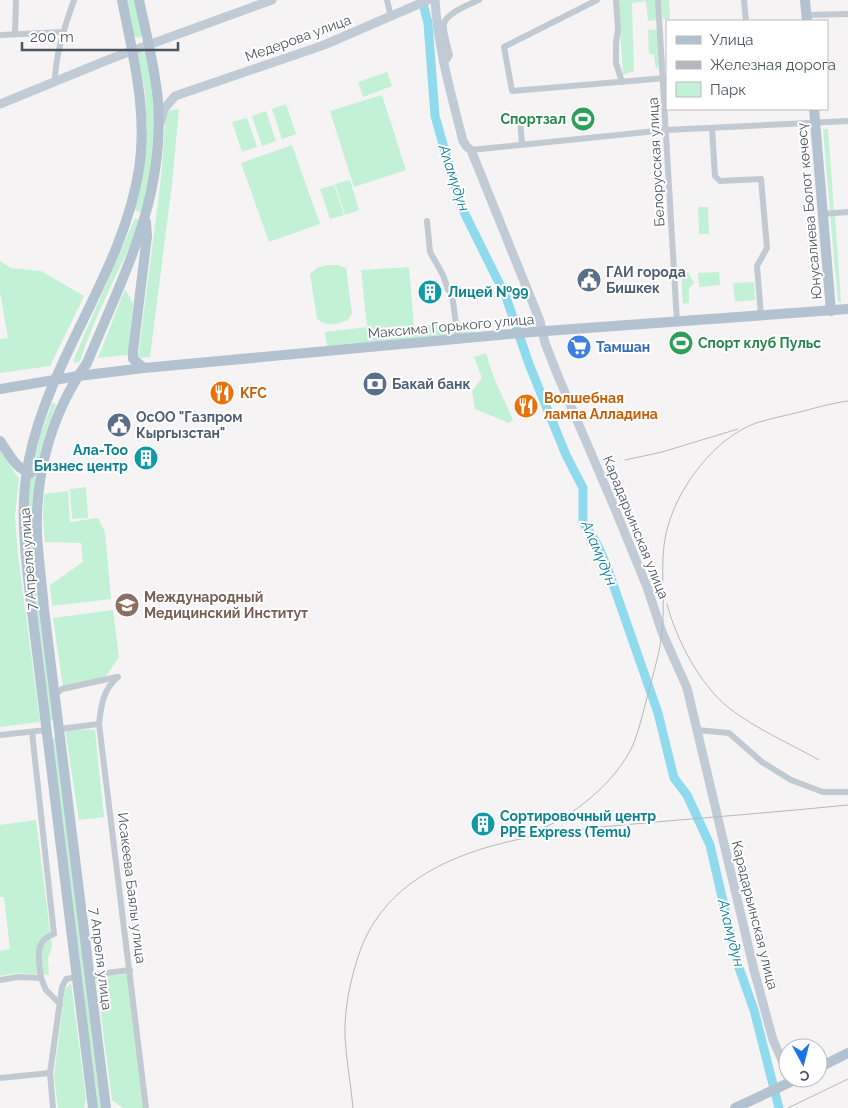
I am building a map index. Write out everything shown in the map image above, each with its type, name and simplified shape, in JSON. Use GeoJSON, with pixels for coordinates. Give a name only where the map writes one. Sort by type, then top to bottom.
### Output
{"type":"FeatureCollection","features":[{"type":"Feature","properties":{"kind":"main road","name":"7 Апреля улица"},"geometry":{"type":"LineString","coordinates":[[93,1108],[24,546],[23,515],[27,472],[38,427],[57,379],[118,243],[129,213],[139,168],[142,111],[137,73],[122,0]]}},
{"type":"Feature","properties":{"kind":"main road","name":"7 Апреля улица"},"geometry":{"type":"LineString","coordinates":[[106,1108],[95,976],[88,961],[55,695],[38,544],[37,515],[41,476],[55,425],[90,355],[136,246],[146,216],[155,173],[158,133],[156,84],[139,0]]}},
{"type":"Feature","properties":{"kind":"main road"},"geometry":{"type":"LineString","coordinates":[[805,0],[807,18]]}},
{"type":"Feature","properties":{"kind":"main road","name":"Юнусалиева Болот көчөсү"},"geometry":{"type":"LineString","coordinates":[[814,110],[831,311]]}},
{"type":"Feature","properties":{"kind":"main road"},"geometry":{"type":"LineString","coordinates":[[129,213],[146,216],[147,236],[133,351],[133,359],[144,368]]}},
{"type":"Feature","properties":{"kind":"main road","name":"Максима Горького улица"},"geometry":{"type":"LineString","coordinates":[[0,389],[57,379],[144,368],[503,334],[848,310]]}},
{"type":"Feature","properties":{"kind":"main road"},"geometry":{"type":"LineString","coordinates":[[0,440],[16,464],[27,472],[41,476]]}},
{"type":"Feature","properties":{"kind":"main road"},"geometry":{"type":"LineString","coordinates":[[47,730],[59,729]]}},
{"type":"Feature","properties":{"kind":"main road"},"geometry":{"type":"LineString","coordinates":[[828,1063],[848,1054]]}},
{"type":"Feature","properties":{"kind":"main road"},"geometry":{"type":"LineString","coordinates":[[735,1108],[778,1087]]}},
{"type":"Feature","properties":{"kind":"main road"},"geometry":{"type":"LineString","coordinates":[[86,1108],[92,1095]]}},
{"type":"Feature","properties":{"kind":"main road"},"geometry":{"type":"LineString","coordinates":[[104,1096],[113,1108]]}},
{"type":"Feature","properties":{"kind":"street"},"geometry":{"type":"LineString","coordinates":[[15,34],[16,0]]}},
{"type":"Feature","properties":{"kind":"street"},"geometry":{"type":"LineString","coordinates":[[55,82],[55,68],[74,0]]}},
{"type":"Feature","properties":{"kind":"street"},"geometry":{"type":"LineString","coordinates":[[0,104],[132,51],[272,0]]}},
{"type":"Feature","properties":{"kind":"street"},"geometry":{"type":"LineString","coordinates":[[387,0],[391,16]]}},
{"type":"Feature","properties":{"kind":"street","name":"Медерова улица"},"geometry":{"type":"LineString","coordinates":[[176,96],[324,44],[428,0]]}},
{"type":"Feature","properties":{"kind":"street","name":"Карадарьинская улица"},"geometry":{"type":"LineString","coordinates":[[435,0],[442,62],[463,141],[471,150],[537,332],[558,376],[618,517],[647,587],[662,632],[687,688],[754,970],[773,1040],[778,1051]]}},
{"type":"Feature","properties":{"kind":"street"},"geometry":{"type":"LineString","coordinates":[[442,62],[448,59],[450,55],[444,24],[446,19],[450,14],[479,0]]}},
{"type":"Feature","properties":{"kind":"street"},"geometry":{"type":"LineString","coordinates":[[597,0],[504,47],[512,91],[665,78]]}},
{"type":"Feature","properties":{"kind":"street"},"geometry":{"type":"LineString","coordinates":[[616,0],[618,29],[616,63],[622,82]]}},
{"type":"Feature","properties":{"kind":"street","name":"Белорусская улица"},"geometry":{"type":"LineString","coordinates":[[658,0],[665,78],[666,130],[677,322]]}},
{"type":"Feature","properties":{"kind":"street"},"geometry":{"type":"LineString","coordinates":[[744,0],[746,20]]}},
{"type":"Feature","properties":{"kind":"street"},"geometry":{"type":"LineString","coordinates":[[807,18],[848,14]]}},
{"type":"Feature","properties":{"kind":"street"},"geometry":{"type":"LineString","coordinates":[[0,34],[64,32]]}},
{"type":"Feature","properties":{"kind":"street"},"geometry":{"type":"LineString","coordinates":[[156,84],[162,93],[176,96]]}},
{"type":"Feature","properties":{"kind":"street"},"geometry":{"type":"LineString","coordinates":[[158,133],[164,109],[176,96]]}},
{"type":"Feature","properties":{"kind":"street"},"geometry":{"type":"LineString","coordinates":[[520,120],[522,144]]}},
{"type":"Feature","properties":{"kind":"street"},"geometry":{"type":"LineString","coordinates":[[471,150],[666,130],[848,121]]}},
{"type":"Feature","properties":{"kind":"street"},"geometry":{"type":"LineString","coordinates":[[712,128],[715,176],[720,181],[761,179],[767,248],[757,266],[761,316]]}},
{"type":"Feature","properties":{"kind":"street"},"geometry":{"type":"LineString","coordinates":[[822,214],[848,212]]}},
{"type":"Feature","properties":{"kind":"street"},"geometry":{"type":"LineString","coordinates":[[427,221],[430,252],[443,275],[448,290],[452,294],[458,339]]}},
{"type":"Feature","properties":{"kind":"street","name":"Исакеева Баялы улица"},"geometry":{"type":"LineString","coordinates":[[55,695],[62,689],[118,677],[105,693],[101,705],[99,724],[146,1108]]}},
{"type":"Feature","properties":{"kind":"street"},"geometry":{"type":"LineString","coordinates":[[59,729],[99,724]]}},
{"type":"Feature","properties":{"kind":"street"},"geometry":{"type":"LineString","coordinates":[[0,735],[47,730]]}},
{"type":"Feature","properties":{"kind":"street"},"geometry":{"type":"LineString","coordinates":[[697,730],[729,732],[762,762],[792,780],[823,792],[848,792]]}},
{"type":"Feature","properties":{"kind":"street"},"geometry":{"type":"LineString","coordinates":[[32,732],[54,934],[44,937],[41,942],[39,954],[41,978],[46,990],[60,1004]]}},
{"type":"Feature","properties":{"kind":"street"},"geometry":{"type":"LineString","coordinates":[[95,976],[130,970]]}},
{"type":"Feature","properties":{"kind":"street"},"geometry":{"type":"LineString","coordinates":[[53,1108],[50,1073],[62,987],[66,979],[77,977]]}},
{"type":"Feature","properties":{"kind":"street"},"geometry":{"type":"LineString","coordinates":[[0,980],[41,978]]}},
{"type":"Feature","properties":{"kind":"street"},"geometry":{"type":"LineString","coordinates":[[0,1078],[50,1073]]}},
{"type":"Feature","properties":{"kind":"green space"},"geometry":{"type":"Polygon","coordinates":[[[126,0],[136,0],[142,35],[140,38],[134,36],[126,0]]]}},
{"type":"Feature","properties":{"kind":"green space"},"geometry":{"type":"Polygon","coordinates":[[[618,0],[656,0],[657,20],[648,21],[646,1],[632,3],[634,71],[623,75],[618,0]]]}},
{"type":"Feature","properties":{"kind":"green space"},"geometry":{"type":"Polygon","coordinates":[[[661,0],[669,0],[670,19],[663,19],[661,0]]]}},
{"type":"Feature","properties":{"kind":"green space"},"geometry":{"type":"Polygon","coordinates":[[[658,29],[660,66],[656,69],[654,55],[649,53],[648,30],[658,29]]]}},
{"type":"Feature","properties":{"kind":"green space"},"geometry":{"type":"Polygon","coordinates":[[[146,52],[150,71],[155,111],[150,172],[141,211],[138,212],[135,209],[147,131],[145,92],[138,54],[146,52]]]}},
{"type":"Feature","properties":{"kind":"green space"},"geometry":{"type":"Polygon","coordinates":[[[387,72],[392,86],[363,97],[358,82],[387,72]]]}},
{"type":"Feature","properties":{"kind":"green space"},"geometry":{"type":"Polygon","coordinates":[[[382,95],[406,170],[354,187],[330,111],[382,95]]]}},
{"type":"Feature","properties":{"kind":"green space"},"geometry":{"type":"Polygon","coordinates":[[[286,104],[296,134],[282,139],[272,109],[286,104]]]}},
{"type":"Feature","properties":{"kind":"green space"},"geometry":{"type":"Polygon","coordinates":[[[179,109],[172,184],[150,357],[138,358],[161,178],[166,111],[179,109]]]}},
{"type":"Feature","properties":{"kind":"green space"},"geometry":{"type":"Polygon","coordinates":[[[266,111],[276,141],[262,146],[252,116],[266,111]]]}},
{"type":"Feature","properties":{"kind":"green space"},"geometry":{"type":"Polygon","coordinates":[[[247,118],[257,147],[242,152],[232,122],[247,118]]]}},
{"type":"Feature","properties":{"kind":"green space"},"geometry":{"type":"Polygon","coordinates":[[[823,129],[828,129],[834,211],[830,211],[823,129]]]}},
{"type":"Feature","properties":{"kind":"green space"},"geometry":{"type":"Polygon","coordinates":[[[292,145],[320,224],[269,242],[241,163],[292,145]]]}},
{"type":"Feature","properties":{"kind":"green space"},"geometry":{"type":"Polygon","coordinates":[[[350,180],[359,210],[345,215],[335,184],[350,180]]]}},
{"type":"Feature","properties":{"kind":"green space"},"geometry":{"type":"Polygon","coordinates":[[[334,185],[344,215],[330,219],[320,189],[334,185]]]}},
{"type":"Feature","properties":{"kind":"green space"},"geometry":{"type":"Polygon","coordinates":[[[698,207],[708,207],[709,234],[699,234],[698,207]]]}},
{"type":"Feature","properties":{"kind":"green space"},"geometry":{"type":"Polygon","coordinates":[[[830,215],[835,215],[841,302],[838,302],[830,215]]]}},
{"type":"Feature","properties":{"kind":"green space"},"geometry":{"type":"Polygon","coordinates":[[[135,218],[141,221],[101,308],[80,361],[76,363],[73,361],[135,218]]]}},
{"type":"Feature","properties":{"kind":"green space"},"geometry":{"type":"Polygon","coordinates":[[[0,261],[11,268],[41,271],[84,296],[50,366],[0,373],[0,339],[8,338],[0,292],[0,261]]]}},
{"type":"Feature","properties":{"kind":"green space"},"geometry":{"type":"Polygon","coordinates":[[[327,265],[338,265],[346,268],[352,313],[348,320],[339,323],[325,323],[317,319],[310,274],[317,268],[327,265]]]}},
{"type":"Feature","properties":{"kind":"green space"},"geometry":{"type":"Polygon","coordinates":[[[409,267],[414,327],[472,320],[474,333],[327,347],[325,332],[367,327],[361,270],[409,267]]]}},
{"type":"Feature","properties":{"kind":"green space"},"geometry":{"type":"Polygon","coordinates":[[[688,272],[694,283],[689,288],[689,303],[683,304],[681,273],[688,272]]]}},
{"type":"Feature","properties":{"kind":"green space"},"geometry":{"type":"Polygon","coordinates":[[[719,272],[720,285],[699,287],[698,273],[719,272]]]}},
{"type":"Feature","properties":{"kind":"green space"},"geometry":{"type":"Polygon","coordinates":[[[754,282],[755,300],[735,302],[733,283],[754,282]]]}},
{"type":"Feature","properties":{"kind":"green space"},"geometry":{"type":"Polygon","coordinates":[[[125,289],[133,303],[128,355],[98,358],[125,289]]]}},
{"type":"Feature","properties":{"kind":"green space"},"geometry":{"type":"Polygon","coordinates":[[[486,353],[494,378],[513,420],[509,423],[475,409],[472,391],[482,378],[474,357],[486,353]]]}},
{"type":"Feature","properties":{"kind":"green space"},"geometry":{"type":"Polygon","coordinates":[[[52,403],[56,405],[45,435],[37,466],[34,468],[33,463],[40,436],[52,403]]]}},
{"type":"Feature","properties":{"kind":"green space"},"geometry":{"type":"Polygon","coordinates":[[[0,450],[19,479],[15,516],[18,555],[40,722],[0,727],[0,450]]]}},
{"type":"Feature","properties":{"kind":"green space"},"geometry":{"type":"Polygon","coordinates":[[[31,478],[35,478],[32,535],[54,720],[50,721],[29,540],[29,494],[31,478]]]}},
{"type":"Feature","properties":{"kind":"green space"},"geometry":{"type":"Polygon","coordinates":[[[86,487],[88,518],[72,519],[70,489],[86,487]]]}},
{"type":"Feature","properties":{"kind":"green space"},"geometry":{"type":"Polygon","coordinates":[[[68,491],[70,522],[98,518],[105,532],[111,599],[52,606],[50,585],[83,562],[81,543],[45,542],[44,494],[68,491]]]}},
{"type":"Feature","properties":{"kind":"green space"},"geometry":{"type":"Polygon","coordinates":[[[113,610],[119,657],[104,679],[63,687],[53,618],[113,610]]]}},
{"type":"Feature","properties":{"kind":"green space"},"geometry":{"type":"Polygon","coordinates":[[[65,729],[95,730],[104,817],[79,820],[65,729]]]}},
{"type":"Feature","properties":{"kind":"green space"},"geometry":{"type":"Polygon","coordinates":[[[52,738],[56,738],[102,1108],[98,1108],[52,738]]]}},
{"type":"Feature","properties":{"kind":"green space"},"geometry":{"type":"Polygon","coordinates":[[[36,820],[52,947],[48,958],[49,975],[17,973],[0,976],[0,951],[10,949],[4,897],[0,897],[0,825],[36,820]]]}},
{"type":"Feature","properties":{"kind":"green space"},"geometry":{"type":"Polygon","coordinates":[[[128,974],[144,1108],[123,1108],[112,1100],[96,977],[128,974]]]}},
{"type":"Feature","properties":{"kind":"green space"},"geometry":{"type":"Polygon","coordinates":[[[71,983],[86,1099],[84,1108],[58,1108],[54,1076],[65,989],[71,983]]]}},
{"type":"Feature","properties":{"kind":"waterway","name":"Аламүдүн"},"geometry":{"type":"LineString","coordinates":[[422,0],[428,23],[435,116],[460,204],[506,297],[529,364],[566,455],[583,488],[583,522],[597,544],[606,564],[658,713],[674,778],[687,795],[710,845],[737,962],[754,1010],[779,1108]]}},
{"type":"Feature","properties":{"kind":"railway"},"geometry":{"type":"LineString","coordinates":[[536,831],[564,817],[592,797],[616,772],[633,745],[642,718],[661,639],[665,539],[673,511],[690,480],[713,452],[741,430],[756,423],[848,401]]}},
{"type":"Feature","properties":{"kind":"railway"},"geometry":{"type":"LineString","coordinates":[[625,460],[662,452],[738,429]]}},
{"type":"Feature","properties":{"kind":"railway"},"geometry":{"type":"LineString","coordinates":[[667,604],[676,632],[690,660],[708,687],[718,698],[750,723],[819,760]]}},
{"type":"Feature","properties":{"kind":"railway"},"geometry":{"type":"LineString","coordinates":[[353,1108],[346,1054],[345,1025],[354,971],[360,951],[381,913],[411,883],[448,862],[491,846],[536,836],[581,829],[848,805]]}},
{"type":"Feature","properties":{"kind":"railway"},"geometry":{"type":"LineString","coordinates":[[788,1108],[848,1079]]}},
{"type":"Feature","properties":{"kind":"place","name":"Спортзал"},"geometry":{"type":"Point","coordinates":[583,119]}},
{"type":"Feature","properties":{"kind":"place","name":"ГАИ города Бишкек"},"geometry":{"type":"Point","coordinates":[589,280]}},
{"type":"Feature","properties":{"kind":"place","name":"Лицей №99"},"geometry":{"type":"Point","coordinates":[430,292]}},
{"type":"Feature","properties":{"kind":"place","name":"Спорт клуб Пульс"},"geometry":{"type":"Point","coordinates":[681,343]}},
{"type":"Feature","properties":{"kind":"place","name":"Тамшан"},"geometry":{"type":"Point","coordinates":[579,347]}},
{"type":"Feature","properties":{"kind":"place","name":"Бакай банк"},"geometry":{"type":"Point","coordinates":[375,384]}},
{"type":"Feature","properties":{"kind":"place","name":"KFC"},"geometry":{"type":"Point","coordinates":[222,393]}},
{"type":"Feature","properties":{"kind":"place","name":"Волшебная лампа Алладина"},"geometry":{"type":"Point","coordinates":[526,406]}},
{"type":"Feature","properties":{"kind":"place","name":"ОсОО \"Газпром Кыргызстан\""},"geometry":{"type":"Point","coordinates":[119,425]}},
{"type":"Feature","properties":{"kind":"place","name":"Ала-Тоо Бизнес центр"},"geometry":{"type":"Point","coordinates":[146,458]}},
{"type":"Feature","properties":{"kind":"place","name":"Международный Медицинский Институт"},"geometry":{"type":"Point","coordinates":[127,605]}},
{"type":"Feature","properties":{"kind":"place","name":"Сортировочный центр PPE Express (Temu)"},"geometry":{"type":"Point","coordinates":[483,824]}}]}
